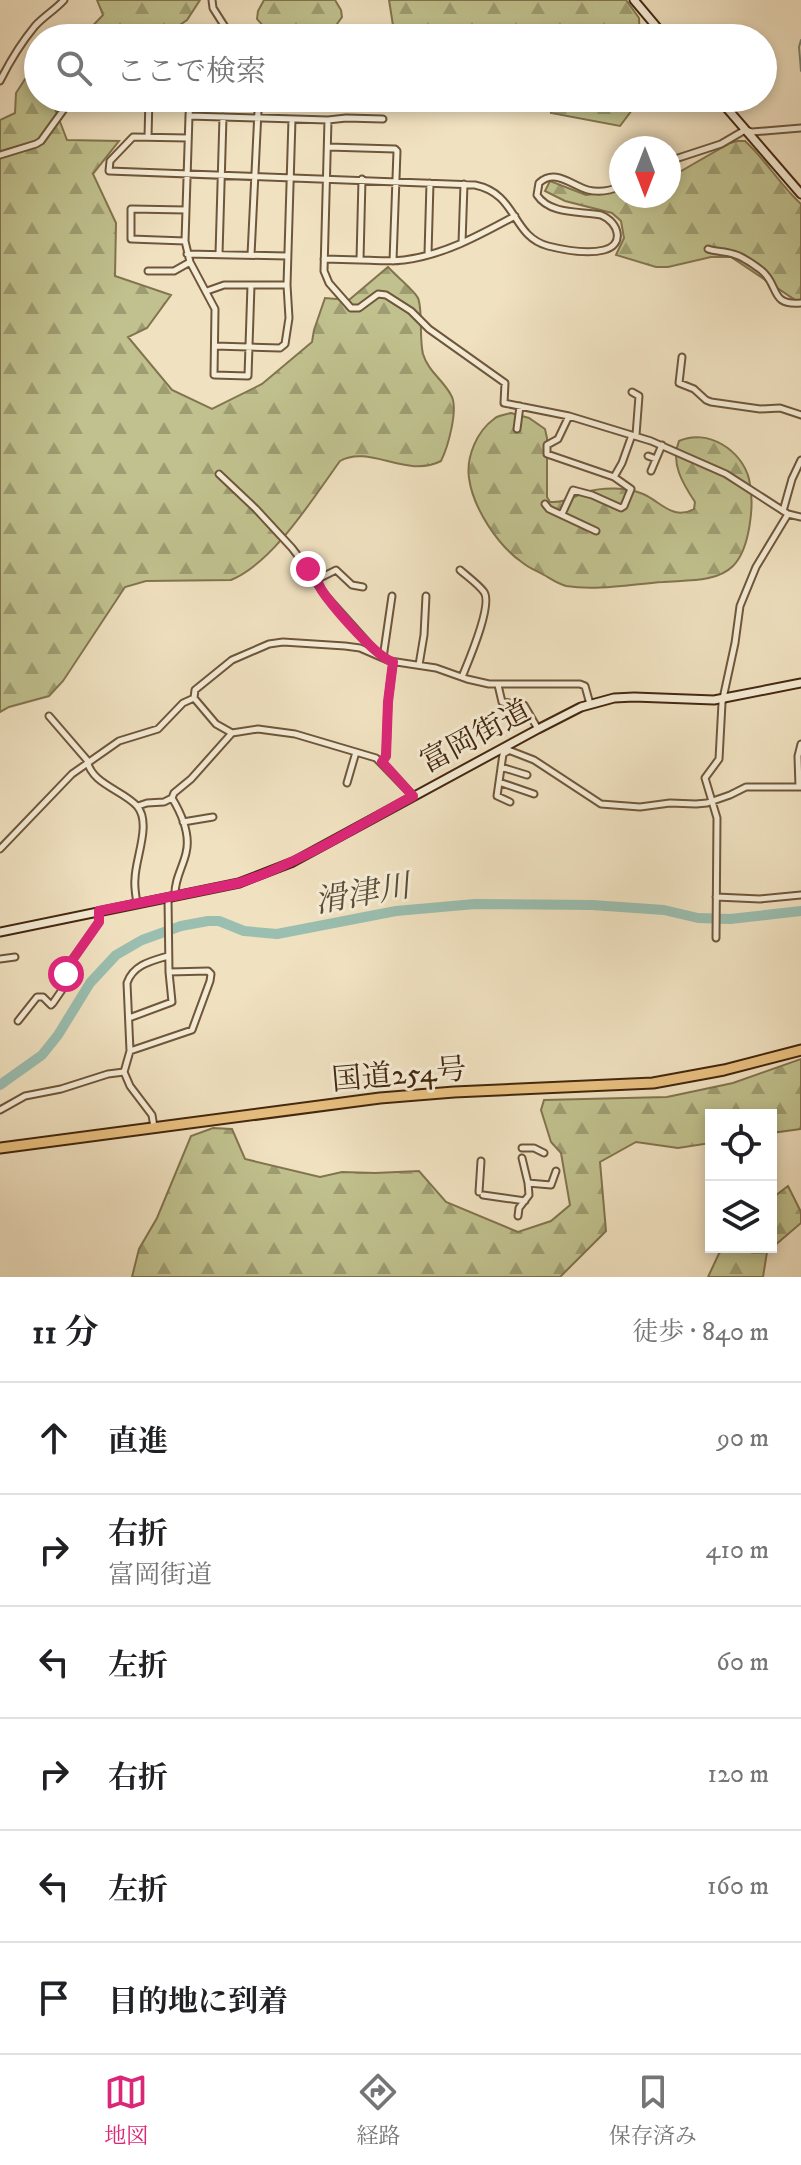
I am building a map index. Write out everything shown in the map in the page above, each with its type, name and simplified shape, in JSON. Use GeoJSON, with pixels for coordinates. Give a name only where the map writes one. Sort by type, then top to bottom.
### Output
{"type":"FeatureCollection","features":[{"type":"Feature","properties":{"kind":"highway","name":"国道254号"},"geometry":{"type":"LineString","coordinates":[[0,1148],[380,1098],[653,1083],[707,1074],[801,1050]]}},
{"type":"Feature","properties":{"kind":"street"},"geometry":{"type":"LineString","coordinates":[[38,24],[64,0]]}},
{"type":"Feature","properties":{"kind":"street"},"geometry":{"type":"LineString","coordinates":[[212,0],[213,8],[223,24]]}},
{"type":"Feature","properties":{"kind":"street"},"geometry":{"type":"LineString","coordinates":[[634,0],[654,24]]}},
{"type":"Feature","properties":{"kind":"street"},"geometry":{"type":"LineString","coordinates":[[0,81],[24,40]]}},
{"type":"Feature","properties":{"kind":"street"},"geometry":{"type":"LineString","coordinates":[[0,155],[41,141],[62,112]]}},
{"type":"Feature","properties":{"kind":"street"},"geometry":{"type":"LineString","coordinates":[[148,137],[149,112]]}},
{"type":"Feature","properties":{"kind":"street"},"geometry":{"type":"LineString","coordinates":[[189,112],[185,241],[190,262],[216,313],[214,375],[248,376],[251,285]]}},
{"type":"Feature","properties":{"kind":"street"},"geometry":{"type":"LineString","coordinates":[[251,255],[258,112]]}},
{"type":"Feature","properties":{"kind":"street"},"geometry":{"type":"LineString","coordinates":[[730,112],[801,194]]}},
{"type":"Feature","properties":{"kind":"street"},"geometry":{"type":"LineString","coordinates":[[189,116],[383,119]]}},
{"type":"Feature","properties":{"kind":"street"},"geometry":{"type":"LineString","coordinates":[[219,254],[223,117]]}},
{"type":"Feature","properties":{"kind":"street"},"geometry":{"type":"LineString","coordinates":[[215,346],[280,348],[285,344],[289,318],[287,256],[292,119]]}},
{"type":"Feature","properties":{"kind":"street"},"geometry":{"type":"LineString","coordinates":[[328,120],[324,271],[327,280],[347,305],[359,308],[374,295],[386,295],[505,383],[504,403],[569,416],[662,445],[735,479],[785,513],[798,517],[801,511]]}},
{"type":"Feature","properties":{"kind":"street"},"geometry":{"type":"LineString","coordinates":[[681,157],[721,144],[745,130],[801,128]]}},
{"type":"Feature","properties":{"kind":"street"},"geometry":{"type":"LineString","coordinates":[[188,138],[135,136],[110,161],[109,171],[480,186],[503,199],[526,233],[539,243],[581,250],[607,249],[615,242],[616,225],[593,214],[549,206],[540,201],[537,187],[541,179],[551,176],[591,191],[609,190]]}},
{"type":"Feature","properties":{"kind":"street"},"geometry":{"type":"LineString","coordinates":[[328,147],[397,151],[393,261]]}},
{"type":"Feature","properties":{"kind":"street"},"geometry":{"type":"LineString","coordinates":[[360,260],[362,179]]}},
{"type":"Feature","properties":{"kind":"street"},"geometry":{"type":"LineString","coordinates":[[428,254],[430,183]]}},
{"type":"Feature","properties":{"kind":"street"},"geometry":{"type":"LineString","coordinates":[[462,243],[464,184]]}},
{"type":"Feature","properties":{"kind":"street"},"geometry":{"type":"LineString","coordinates":[[185,241],[131,239],[131,209],[186,210]]}},
{"type":"Feature","properties":{"kind":"street"},"geometry":{"type":"LineString","coordinates":[[324,259],[404,260],[472,240],[515,216]]}},
{"type":"Feature","properties":{"kind":"street"},"geometry":{"type":"LineString","coordinates":[[708,249],[736,255],[757,267],[770,279],[781,301],[801,303]]}},
{"type":"Feature","properties":{"kind":"street"},"geometry":{"type":"LineString","coordinates":[[187,254],[287,256]]}},
{"type":"Feature","properties":{"kind":"street"},"geometry":{"type":"LineString","coordinates":[[148,271],[174,271],[190,262]]}},
{"type":"Feature","properties":{"kind":"street"},"geometry":{"type":"LineString","coordinates":[[207,291],[224,285],[287,285]]}},
{"type":"Feature","properties":{"kind":"street"},"geometry":{"type":"LineString","coordinates":[[682,357],[679,383],[694,389],[706,400],[760,409],[780,408],[801,415]]}},
{"type":"Feature","properties":{"kind":"street"},"geometry":{"type":"LineString","coordinates":[[614,477],[634,435],[639,396],[632,392]]}},
{"type":"Feature","properties":{"kind":"street"},"geometry":{"type":"LineString","coordinates":[[517,429],[520,406]]}},
{"type":"Feature","properties":{"kind":"street"},"geometry":{"type":"LineString","coordinates":[[562,514],[573,490],[592,495],[617,508],[624,506],[631,489],[614,477],[547,454],[547,445],[558,439],[569,416]]}},
{"type":"Feature","properties":{"kind":"street"},"geometry":{"type":"LineString","coordinates":[[651,471],[662,445]]}},
{"type":"Feature","properties":{"kind":"street"},"geometry":{"type":"LineString","coordinates":[[648,456],[656,459]]}},
{"type":"Feature","properties":{"kind":"street"},"geometry":{"type":"LineString","coordinates":[[716,937],[717,818],[705,778],[719,759],[723,699],[741,603],[785,513],[792,479],[801,460]]}},
{"type":"Feature","properties":{"kind":"street"},"geometry":{"type":"LineString","coordinates":[[219,474],[279,533],[318,579],[318,585],[326,596],[383,658]]}},
{"type":"Feature","properties":{"kind":"street"},"geometry":{"type":"LineString","coordinates":[[545,504],[549,509],[596,531]]}},
{"type":"Feature","properties":{"kind":"street"},"geometry":{"type":"LineString","coordinates":[[318,579],[336,570],[352,585],[363,587]]}},
{"type":"Feature","properties":{"kind":"street"},"geometry":{"type":"LineString","coordinates":[[460,570],[483,591],[486,598],[476,641],[462,677]]}},
{"type":"Feature","properties":{"kind":"street"},"geometry":{"type":"LineString","coordinates":[[383,658],[392,596]]}},
{"type":"Feature","properties":{"kind":"street"},"geometry":{"type":"LineString","coordinates":[[419,665],[426,596]]}},
{"type":"Feature","properties":{"kind":"street"},"geometry":{"type":"LineString","coordinates":[[413,796],[376,758],[295,734],[264,729],[232,733],[216,724],[194,698],[195,690],[227,663],[276,643],[360,648],[393,662],[445,670],[489,684],[580,684],[585,686],[590,704]]}},
{"type":"Feature","properties":{"kind":"street"},"geometry":{"type":"LineString","coordinates":[[382,762],[386,756],[393,662]]}},
{"type":"Feature","properties":{"kind":"street","name":"富岡街道"},"geometry":{"type":"LineString","coordinates":[[0,932],[239,883],[276,870],[590,704],[634,697],[723,699],[801,683]]}},
{"type":"Feature","properties":{"kind":"street"},"geometry":{"type":"LineString","coordinates":[[498,685],[502,702],[527,706],[538,729]]}},
{"type":"Feature","properties":{"kind":"street"},"geometry":{"type":"LineString","coordinates":[[0,849],[72,774],[119,741],[158,729],[183,703],[194,698]]}},
{"type":"Feature","properties":{"kind":"street"},"geometry":{"type":"LineString","coordinates":[[49,716],[87,760],[92,773],[138,806],[142,815],[143,838],[135,877],[137,904]]}},
{"type":"Feature","properties":{"kind":"street"},"geometry":{"type":"LineString","coordinates":[[138,806],[172,798],[232,733]]}},
{"type":"Feature","properties":{"kind":"street"},"geometry":{"type":"LineString","coordinates":[[510,802],[497,796],[506,749],[534,760],[601,804],[640,807],[712,801],[746,787],[800,787],[798,756],[801,744]]}},
{"type":"Feature","properties":{"kind":"street"},"geometry":{"type":"LineString","coordinates":[[347,783],[356,752]]}},
{"type":"Feature","properties":{"kind":"street"},"geometry":{"type":"LineString","coordinates":[[501,767],[527,775]]}},
{"type":"Feature","properties":{"kind":"street"},"geometry":{"type":"LineString","coordinates":[[499,782],[534,794]]}},
{"type":"Feature","properties":{"kind":"street"},"geometry":{"type":"LineString","coordinates":[[129,1018],[172,1002],[168,955],[169,908],[187,851],[187,836],[172,798]]}},
{"type":"Feature","properties":{"kind":"street"},"geometry":{"type":"LineString","coordinates":[[183,822],[213,817]]}},
{"type":"Feature","properties":{"kind":"street"},"geometry":{"type":"LineString","coordinates":[[716,898],[760,899],[801,895]]}},
{"type":"Feature","properties":{"kind":"street"},"geometry":{"type":"LineString","coordinates":[[18,1021],[37,997],[43,997],[51,1005],[53,1003],[67,982],[66,969],[99,922],[99,911]]}},
{"type":"Feature","properties":{"kind":"street"},"geometry":{"type":"LineString","coordinates":[[154,1127],[152,1115],[130,1086],[124,1072],[130,1051],[127,988],[129,977],[139,967],[168,955]]}},
{"type":"Feature","properties":{"kind":"street"},"geometry":{"type":"LineString","coordinates":[[0,959],[15,957]]}},
{"type":"Feature","properties":{"kind":"street"},"geometry":{"type":"LineString","coordinates":[[130,1051],[192,1030],[211,974],[208,971],[169,972]]}},
{"type":"Feature","properties":{"kind":"street"},"geometry":{"type":"LineString","coordinates":[[0,1110],[25,1096],[124,1072]]}},
{"type":"Feature","properties":{"kind":"street"},"geometry":{"type":"LineString","coordinates":[[522,1148],[534,1148],[544,1153]]}},
{"type":"Feature","properties":{"kind":"street"},"geometry":{"type":"LineString","coordinates":[[518,1216],[519,1208],[529,1195],[522,1158]]}},
{"type":"Feature","properties":{"kind":"street"},"geometry":{"type":"LineString","coordinates":[[481,1161],[481,1193],[526,1201]]}},
{"type":"Feature","properties":{"kind":"street"},"geometry":{"type":"LineString","coordinates":[[528,1183],[551,1185],[556,1171]]}},
{"type":"Feature","properties":{"kind":"green space"},"geometry":{"type":"Polygon","coordinates":[[[97,0],[200,0],[181,24],[94,24],[103,15],[97,0]]]}},
{"type":"Feature","properties":{"kind":"green space"},"geometry":{"type":"Polygon","coordinates":[[[264,0],[335,0],[342,17],[337,24],[261,24],[257,19],[264,0]]]}},
{"type":"Feature","properties":{"kind":"green space"},"geometry":{"type":"Polygon","coordinates":[[[389,0],[626,0],[639,18],[639,24],[393,24],[389,0]]]}},
{"type":"Feature","properties":{"kind":"green space"},"geometry":{"type":"Polygon","coordinates":[[[24,81],[24,112],[56,112],[67,140],[119,141],[93,174],[116,223],[115,276],[171,295],[147,328],[128,337],[172,390],[212,409],[262,384],[312,342],[325,298],[349,300],[388,267],[418,298],[423,354],[451,395],[454,409],[441,461],[415,466],[364,456],[340,461],[292,528],[247,571],[231,580],[146,581],[125,587],[63,681],[49,696],[0,712],[0,120],[15,113],[16,93],[24,81]]]}},
{"type":"Feature","properties":{"kind":"green space"},"geometry":{"type":"Polygon","coordinates":[[[551,112],[630,112],[620,126],[551,112]]]}},
{"type":"Feature","properties":{"kind":"green space"},"geometry":{"type":"Polygon","coordinates":[[[745,141],[801,204],[801,304],[731,257],[711,257],[656,267],[616,255],[624,238],[621,221],[612,213],[565,201],[545,191],[550,181],[586,195],[609,192],[609,208],[681,208],[681,171],[730,143],[745,141]]]}},
{"type":"Feature","properties":{"kind":"green space"},"geometry":{"type":"Polygon","coordinates":[[[511,413],[529,418],[545,429],[547,497],[550,502],[564,501],[593,490],[622,489],[643,494],[667,509],[686,512],[694,509],[695,502],[682,481],[677,465],[679,441],[701,437],[722,444],[739,459],[751,489],[750,525],[739,558],[726,571],[709,578],[602,587],[566,586],[528,566],[505,547],[488,525],[471,490],[469,478],[469,462],[478,437],[496,418],[511,413]]]}},
{"type":"Feature","properties":{"kind":"green space"},"geometry":{"type":"Polygon","coordinates":[[[801,1059],[801,1129],[777,1132],[777,1109],[705,1109],[705,1144],[678,1148],[636,1142],[600,1162],[606,1231],[560,1277],[132,1277],[139,1249],[157,1218],[191,1136],[213,1128],[232,1129],[245,1159],[320,1177],[342,1172],[419,1171],[446,1202],[518,1232],[551,1221],[570,1205],[561,1153],[551,1142],[541,1110],[544,1100],[667,1097],[733,1083],[801,1059]]]}},
{"type":"Feature","properties":{"kind":"green space"},"geometry":{"type":"Polygon","coordinates":[[[788,1186],[801,1212],[801,1223],[777,1243],[777,1194],[788,1186]]]}},
{"type":"Feature","properties":{"kind":"green space"},"geometry":{"type":"Polygon","coordinates":[[[719,1253],[767,1253],[763,1277],[708,1277],[719,1253]]]}},
{"type":"Feature","properties":{"kind":"waterway"},"geometry":{"type":"LineString","coordinates":[[801,40],[801,71]]}},
{"type":"Feature","properties":{"kind":"waterway","name":"滑津川"},"geometry":{"type":"LineString","coordinates":[[0,1085],[42,1055],[90,983],[116,955],[142,940],[181,926],[219,921],[244,931],[277,934],[396,911],[475,904],[592,905],[730,919],[801,911]]}},
{"type":"Feature","properties":{"kind":"route"},"geometry":{"type":"LineString","coordinates":[[66,974],[66,969],[99,922],[99,911],[239,883],[276,870],[413,796],[382,762],[386,756],[393,662],[383,658],[361,636],[326,596],[318,585],[318,579],[308,569]]}}]}
